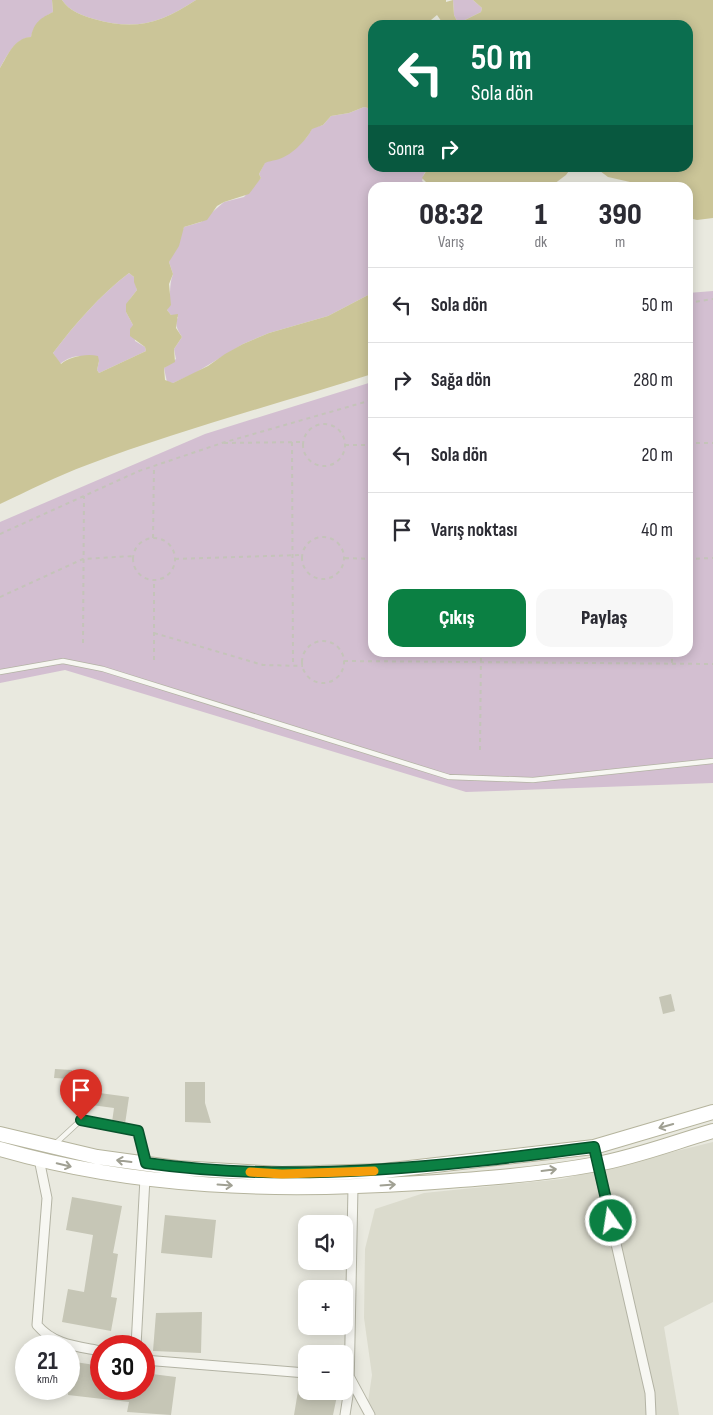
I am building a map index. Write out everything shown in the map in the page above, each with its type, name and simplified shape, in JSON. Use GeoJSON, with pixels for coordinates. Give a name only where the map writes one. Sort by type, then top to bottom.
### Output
{"type":"FeatureCollection","features":[{"type":"Feature","properties":{"kind":"main road"},"geometry":{"type":"LineString","coordinates":[[0,1134],[97,1157],[146,1163],[282,1174],[384,1171],[594,1147],[713,1112]]}},
{"type":"Feature","properties":{"kind":"main road"},"geometry":{"type":"LineString","coordinates":[[0,1149],[94,1171],[144,1178],[282,1189],[353,1187],[484,1179],[598,1164],[713,1131]]}},
{"type":"Feature","properties":{"kind":"street"},"geometry":{"type":"LineString","coordinates":[[594,1147],[650,1393],[651,1415]]}},
{"type":"Feature","properties":{"kind":"street"},"geometry":{"type":"LineString","coordinates":[[39,1159],[47,1198],[37,1325],[47,1336],[65,1344],[90,1349]]}},
{"type":"Feature","properties":{"kind":"street"},"geometry":{"type":"LineString","coordinates":[[137,1335],[144,1178]]}},
{"type":"Feature","properties":{"kind":"street"},"geometry":{"type":"LineString","coordinates":[[348,1345],[353,1187]]}},
{"type":"Feature","properties":{"kind":"street"},"geometry":{"type":"LineString","coordinates":[[155,1361],[298,1372]]}},
{"type":"Feature","properties":{"kind":"street"},"geometry":{"type":"LineString","coordinates":[[353,1386],[370,1415]]}},
{"type":"Feature","properties":{"kind":"street"},"geometry":{"type":"LineString","coordinates":[[345,1415],[346,1400]]}},
{"type":"Feature","properties":{"kind":"lane"},"geometry":{"type":"LineString","coordinates":[[0,672],[63,661],[103,668],[449,777],[533,780],[713,761]]}},
{"type":"Feature","properties":{"kind":"lane"},"geometry":{"type":"LineString","coordinates":[[52,1147],[81,1120],[138,1131],[146,1163]]}},
{"type":"Feature","properties":{"kind":"path"},"geometry":{"type":"LineString","coordinates":[[693,302],[713,299]]}},
{"type":"Feature","properties":{"kind":"path"},"geometry":{"type":"LineString","coordinates":[[0,534],[154,466],[222,443],[368,401]]}},
{"type":"Feature","properties":{"kind":"path"},"geometry":{"type":"LineString","coordinates":[[323,425],[336,428],[345,445],[344,452],[336,462],[323,466],[317,465],[306,456],[303,442],[310,430],[323,425]]}},
{"type":"Feature","properties":{"kind":"path"},"geometry":{"type":"LineString","coordinates":[[292,442],[293,666]]}},
{"type":"Feature","properties":{"kind":"path"},"geometry":{"type":"LineString","coordinates":[[222,443],[303,442]]}},
{"type":"Feature","properties":{"kind":"path"},"geometry":{"type":"LineString","coordinates":[[693,444],[713,443]]}},
{"type":"Feature","properties":{"kind":"path"},"geometry":{"type":"LineString","coordinates":[[345,445],[368,445]]}},
{"type":"Feature","properties":{"kind":"path"},"geometry":{"type":"LineString","coordinates":[[154,466],[154,538]]}},
{"type":"Feature","properties":{"kind":"path"},"geometry":{"type":"LineString","coordinates":[[83,643],[84,496]]}},
{"type":"Feature","properties":{"kind":"path"},"geometry":{"type":"LineString","coordinates":[[322,537],[329,538],[340,545],[344,558],[340,570],[335,575],[322,579],[316,578],[305,569],[302,555],[309,543],[322,537]]}},
{"type":"Feature","properties":{"kind":"path"},"geometry":{"type":"LineString","coordinates":[[154,538],[166,542],[174,552],[175,558],[171,571],[160,579],[154,580],[141,575],[136,570],[134,556],[140,544],[154,538]]}},
{"type":"Feature","properties":{"kind":"path"},"geometry":{"type":"LineString","coordinates":[[175,558],[292,557],[302,555]]}},
{"type":"Feature","properties":{"kind":"path"},"geometry":{"type":"LineString","coordinates":[[0,597],[84,559],[134,556]]}},
{"type":"Feature","properties":{"kind":"path"},"geometry":{"type":"LineString","coordinates":[[344,558],[368,559]]}},
{"type":"Feature","properties":{"kind":"path"},"geometry":{"type":"LineString","coordinates":[[693,559],[713,558]]}},
{"type":"Feature","properties":{"kind":"path"},"geometry":{"type":"LineString","coordinates":[[154,580],[154,660]]}},
{"type":"Feature","properties":{"kind":"path"},"geometry":{"type":"LineString","coordinates":[[154,633],[263,665],[303,666]]}},
{"type":"Feature","properties":{"kind":"path"},"geometry":{"type":"LineString","coordinates":[[322,641],[335,644],[343,655],[343,668],[335,679],[323,683],[310,678],[303,666],[305,652],[315,642],[322,641]]}},
{"type":"Feature","properties":{"kind":"path"},"geometry":{"type":"LineString","coordinates":[[480,750],[481,657]]}},
{"type":"Feature","properties":{"kind":"path"},"geometry":{"type":"LineString","coordinates":[[672,657],[672,663]]}},
{"type":"Feature","properties":{"kind":"path"},"geometry":{"type":"LineString","coordinates":[[344,662],[713,664]]}},
{"type":"Feature","properties":{"kind":"shaded area"},"geometry":{"type":"Polygon","coordinates":[[[0,0],[52,0],[53,12],[39,22],[34,28],[31,37],[25,38],[16,44],[0,68],[0,0]]]}},
{"type":"Feature","properties":{"kind":"shaded area"},"geometry":{"type":"Polygon","coordinates":[[[52,0],[62,0],[72,10],[90,18],[109,23],[136,24],[148,23],[159,19],[196,0],[446,0],[446,2],[453,0],[454,15],[456,20],[440,20],[437,15],[431,20],[368,20],[368,108],[364,107],[349,113],[331,116],[323,125],[312,129],[302,143],[287,156],[265,163],[259,174],[261,178],[249,194],[224,202],[217,206],[207,220],[184,227],[179,246],[169,262],[173,274],[169,284],[171,305],[167,310],[171,315],[178,314],[176,328],[182,337],[174,349],[175,362],[164,368],[165,380],[173,383],[208,366],[243,344],[269,333],[328,316],[368,295],[368,375],[122,452],[65,474],[0,504],[0,68],[16,44],[20,40],[31,37],[34,28],[45,16],[53,12],[52,0]],[[129,273],[88,310],[53,353],[61,364],[68,359],[78,356],[98,356],[97,370],[99,373],[146,351],[145,347],[130,336],[130,329],[133,325],[126,312],[126,304],[137,290],[134,277],[129,273]]]}},
{"type":"Feature","properties":{"kind":"shaded area"},"geometry":{"type":"Polygon","coordinates":[[[62,0],[196,0],[171,14],[148,23],[123,24],[109,23],[81,15],[68,7],[62,0]]]}},
{"type":"Feature","properties":{"kind":"shaded area"},"geometry":{"type":"Polygon","coordinates":[[[453,0],[473,0],[482,8],[481,12],[465,20],[456,20],[454,15],[453,0]]]}},
{"type":"Feature","properties":{"kind":"shaded area"},"geometry":{"type":"Polygon","coordinates":[[[473,0],[713,0],[713,218],[693,219],[693,182],[630,182],[608,177],[601,172],[693,172],[693,20],[465,20],[481,12],[482,8],[473,0]]]}},
{"type":"Feature","properties":{"kind":"shaded area"},"geometry":{"type":"Polygon","coordinates":[[[364,107],[368,108],[368,172],[425,172],[422,181],[424,182],[368,182],[368,295],[328,316],[269,333],[243,344],[195,373],[173,383],[167,382],[164,368],[176,359],[174,349],[182,337],[176,325],[178,317],[171,315],[167,310],[173,274],[169,262],[184,227],[201,222],[224,202],[244,197],[261,178],[259,174],[265,162],[298,146],[312,128],[323,125],[331,116],[349,113],[364,107]]]}},
{"type":"Feature","properties":{"kind":"shaded area"},"geometry":{"type":"Polygon","coordinates":[[[426,172],[568,172],[557,182],[426,182],[422,178],[426,172]]]}},
{"type":"Feature","properties":{"kind":"shaded area"},"geometry":{"type":"Polygon","coordinates":[[[129,273],[134,277],[137,290],[130,299],[126,312],[133,325],[135,341],[145,347],[146,351],[99,373],[97,370],[99,361],[89,357],[69,358],[60,364],[53,353],[88,310],[129,273]]]}},
{"type":"Feature","properties":{"kind":"shaded area"},"geometry":{"type":"Polygon","coordinates":[[[713,291],[713,783],[466,792],[65,670],[0,683],[0,522],[205,434],[368,383],[368,657],[693,657],[693,293],[713,291]]]}},
{"type":"Feature","properties":{"kind":"shaded area"},"geometry":{"type":"Polygon","coordinates":[[[713,1142],[713,1302],[664,1327],[679,1415],[366,1415],[372,1375],[364,1318],[365,1249],[375,1209],[424,1193],[562,1179],[713,1142]]]}},
{"type":"Feature","properties":{"kind":"building"},"geometry":{"type":"Polygon","coordinates":[[[671,994],[675,1011],[663,1014],[659,997],[671,994]]]}},
{"type":"Feature","properties":{"kind":"building"},"geometry":{"type":"Polygon","coordinates":[[[55,1069],[72,1070],[72,1079],[54,1078],[55,1069]]]}},
{"type":"Feature","properties":{"kind":"building"},"geometry":{"type":"Polygon","coordinates":[[[185,1082],[205,1082],[205,1103],[211,1123],[185,1122],[185,1082]]]}},
{"type":"Feature","properties":{"kind":"building"},"geometry":{"type":"Polygon","coordinates":[[[85,1091],[129,1097],[125,1124],[112,1122],[114,1108],[84,1104],[85,1091]]]}},
{"type":"Feature","properties":{"kind":"building"},"geometry":{"type":"Polygon","coordinates":[[[72,1197],[122,1206],[113,1253],[118,1254],[111,1297],[117,1298],[111,1331],[62,1322],[68,1289],[84,1292],[93,1235],[66,1230],[72,1197]]]}},
{"type":"Feature","properties":{"kind":"building"},"geometry":{"type":"Polygon","coordinates":[[[165,1215],[216,1220],[212,1258],[161,1253],[165,1215]]]}},
{"type":"Feature","properties":{"kind":"building"},"geometry":{"type":"Polygon","coordinates":[[[202,1312],[201,1353],[155,1351],[156,1313],[202,1312]]]}},
{"type":"Feature","properties":{"kind":"building"},"geometry":{"type":"Polygon","coordinates":[[[80,1363],[90,1364],[90,1398],[80,1396],[80,1363]]]}},
{"type":"Feature","properties":{"kind":"building"},"geometry":{"type":"Polygon","coordinates":[[[155,1374],[176,1377],[171,1415],[127,1412],[129,1402],[112,1400],[155,1400],[155,1374]]]}},
{"type":"Feature","properties":{"kind":"building"},"geometry":{"type":"Polygon","coordinates":[[[298,1391],[298,1400],[336,1400],[333,1415],[294,1415],[298,1391]]]}},
{"type":"Feature","properties":{"kind":"slow traffic"},"geometry":{"type":"LineString","coordinates":[[250,1172],[282,1174],[374,1171]]}},
{"type":"Feature","properties":{"kind":"route"},"geometry":{"type":"LineString","coordinates":[[81,1120],[138,1131],[146,1163],[177,1168],[282,1174],[384,1171],[594,1147],[611,1221]]}}]}
